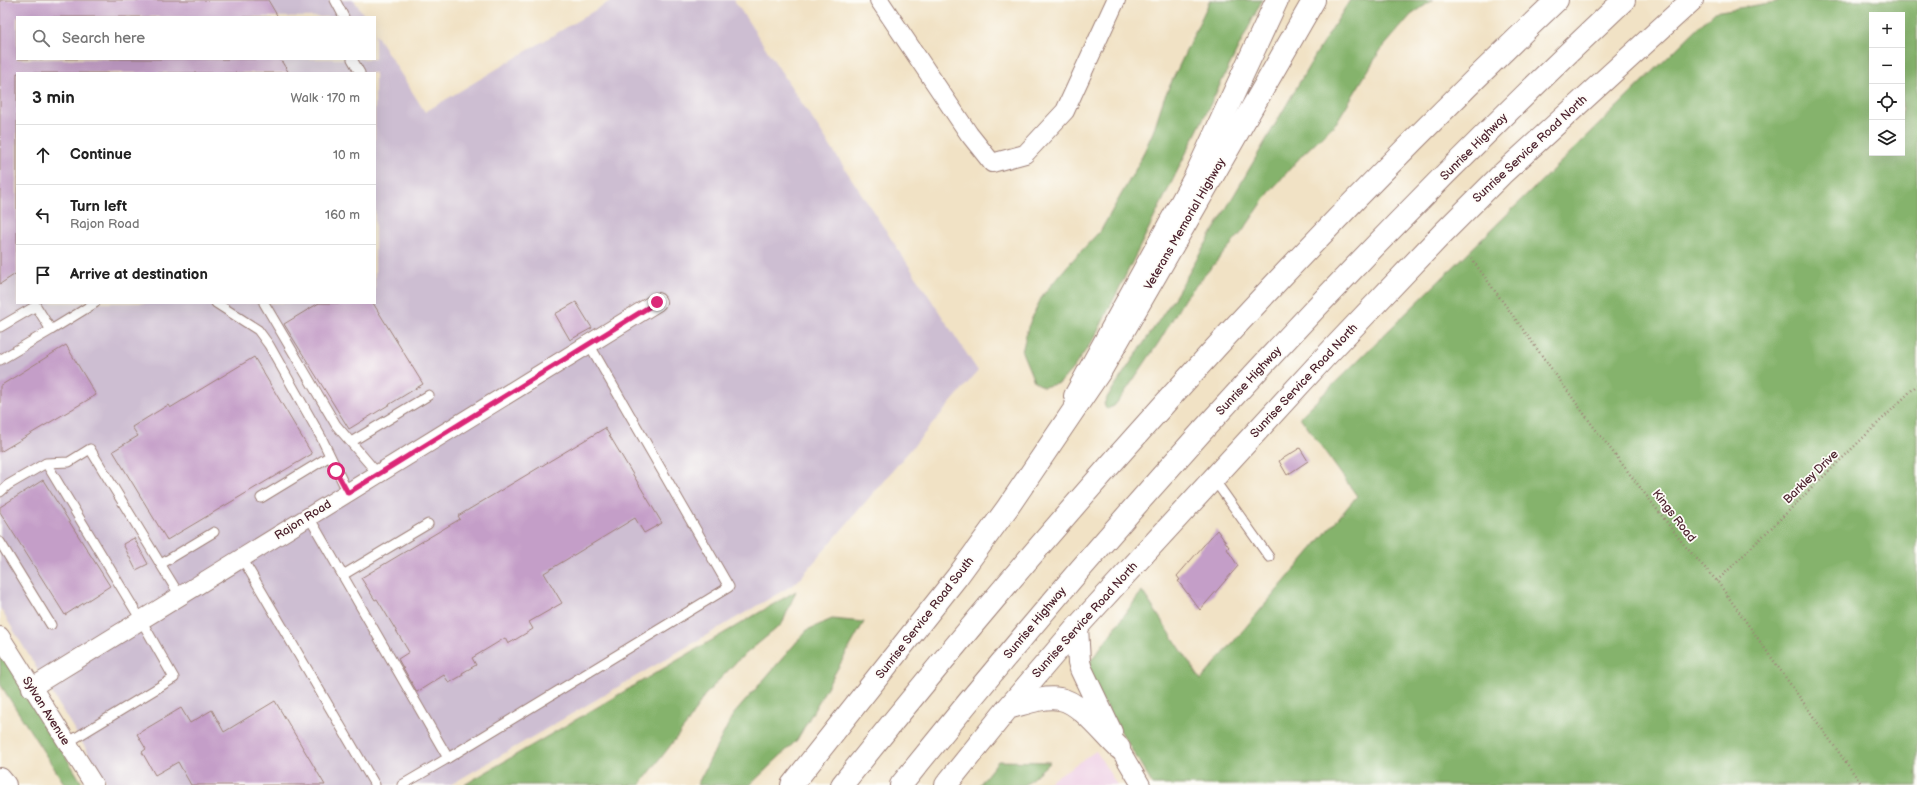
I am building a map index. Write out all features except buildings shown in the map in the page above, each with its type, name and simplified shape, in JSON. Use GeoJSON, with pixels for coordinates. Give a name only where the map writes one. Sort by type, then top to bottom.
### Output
{"type":"FeatureCollection","features":[{"type":"Feature","properties":{"kind":"main road"},"geometry":{"type":"LineString","coordinates":[[1049,445],[1091,364],[1194,179],[1277,0]]}},
{"type":"Feature","properties":{"kind":"main road","name":"Veterans Memorial Highway"},"geometry":{"type":"LineString","coordinates":[[1049,445],[1101,370],[1314,0]]}},
{"type":"Feature","properties":{"kind":"main road"},"geometry":{"type":"LineString","coordinates":[[842,785],[991,603],[1171,397],[1314,244],[1466,88],[1557,0]]}},
{"type":"Feature","properties":{"kind":"main road","name":"Sunrise Highway"},"geometry":{"type":"LineString","coordinates":[[901,785],[1067,585],[1140,501],[1290,336],[1443,177],[1624,0]]}},
{"type":"Feature","properties":{"kind":"main road","name":"Sunrise Service Road North"},"geometry":{"type":"LineString","coordinates":[[946,785],[1008,708],[1077,627],[1324,358],[1442,234],[1502,174],[1691,1]]}},
{"type":"Feature","properties":{"kind":"main road","name":"Sunrise Service Road South"},"geometry":{"type":"LineString","coordinates":[[792,785],[957,577],[1008,507],[1049,445]]}},
{"type":"Feature","properties":{"kind":"main road"},"geometry":{"type":"LineString","coordinates":[[1077,627],[1078,662],[1080,669],[1119,748]]}},
{"type":"Feature","properties":{"kind":"main road"},"geometry":{"type":"LineString","coordinates":[[1008,708],[1051,699],[1060,699],[1077,707],[1119,748]]}},
{"type":"Feature","properties":{"kind":"main road"},"geometry":{"type":"LineString","coordinates":[[0,779],[5,785]]}},
{"type":"Feature","properties":{"kind":"street"},"geometry":{"type":"LineString","coordinates":[[879,0],[969,134],[992,163],[1025,154],[1064,111],[1116,0]]}},
{"type":"Feature","properties":{"kind":"street","name":"Rajon Road"},"geometry":{"type":"LineString","coordinates":[[31,688],[657,302]]}},
{"type":"Feature","properties":{"kind":"street","name":"Sylvan Avenue"},"geometry":{"type":"LineString","coordinates":[[0,636],[31,688],[94,785]]}},
{"type":"Feature","properties":{"kind":"street"},"geometry":{"type":"LineString","coordinates":[[1119,748],[1141,785]]}},
{"type":"Feature","properties":{"kind":"lane"},"geometry":{"type":"LineString","coordinates":[[335,0],[343,16]]}},
{"type":"Feature","properties":{"kind":"lane"},"geometry":{"type":"LineString","coordinates":[[353,60],[359,72]]}},
{"type":"Feature","properties":{"kind":"lane"},"geometry":{"type":"LineString","coordinates":[[0,360],[93,304]]}},
{"type":"Feature","properties":{"kind":"lane"},"geometry":{"type":"LineString","coordinates":[[218,304],[258,330],[269,345],[307,411],[348,493]]}},
{"type":"Feature","properties":{"kind":"lane"},"geometry":{"type":"LineString","coordinates":[[265,304],[336,425],[378,474]]}},
{"type":"Feature","properties":{"kind":"lane"},"geometry":{"type":"LineString","coordinates":[[0,327],[36,306],[51,330]]}},
{"type":"Feature","properties":{"kind":"lane"},"geometry":{"type":"LineString","coordinates":[[402,785],[729,587],[589,344]]}},
{"type":"Feature","properties":{"kind":"lane"},"geometry":{"type":"LineString","coordinates":[[351,442],[429,395]]}},
{"type":"Feature","properties":{"kind":"lane"},"geometry":{"type":"LineString","coordinates":[[0,492],[8,485],[46,462],[69,462],[90,449],[180,596]]}},
{"type":"Feature","properties":{"kind":"lane"},"geometry":{"type":"LineString","coordinates":[[261,498],[330,456]]}},
{"type":"Feature","properties":{"kind":"lane"},"geometry":{"type":"LineString","coordinates":[[46,462],[142,620],[174,678],[67,743]]}},
{"type":"Feature","properties":{"kind":"lane"},"geometry":{"type":"LineString","coordinates":[[1214,478],[1269,557]]}},
{"type":"Feature","properties":{"kind":"lane"},"geometry":{"type":"LineString","coordinates":[[309,517],[448,758]]}},
{"type":"Feature","properties":{"kind":"lane"},"geometry":{"type":"LineString","coordinates":[[343,575],[428,524]]}},
{"type":"Feature","properties":{"kind":"lane"},"geometry":{"type":"LineString","coordinates":[[161,564],[214,532]]}},
{"type":"Feature","properties":{"kind":"lane"},"geometry":{"type":"LineString","coordinates":[[0,542],[51,625]]}},
{"type":"Feature","properties":{"kind":"lane"},"geometry":{"type":"LineString","coordinates":[[242,558],[375,785]]}},
{"type":"Feature","properties":{"kind":"path","name":"Kings Road"},"geometry":{"type":"LineString","coordinates":[[1471,258],[1593,426],[1685,546],[1717,581],[1862,785]]}},
{"type":"Feature","properties":{"kind":"path","name":"Barkley Drive"},"geometry":{"type":"LineString","coordinates":[[1717,581],[1917,385]]}},
{"type":"Feature","properties":{"kind":"shaded area"},"geometry":{"type":"Polygon","coordinates":[[[0,0],[354,0],[364,16],[16,16],[16,60],[376,60],[376,35],[425,112],[612,0],[734,0],[978,371],[796,583],[450,785],[108,785],[0,608],[0,0]]]}},
{"type":"Feature","properties":{"kind":"shaded area"},"geometry":{"type":"Polygon","coordinates":[[[1096,751],[1117,785],[1044,785],[1096,751]]]}},
{"type":"Feature","properties":{"kind":"green space"},"geometry":{"type":"Polygon","coordinates":[[[1210,0],[1262,0],[1095,337],[1074,367],[1060,383],[1043,387],[1034,381],[1022,352],[1028,327],[1042,296],[1101,230],[1138,165],[1153,132],[1164,98],[1210,0]]]}},
{"type":"Feature","properties":{"kind":"green space"},"geometry":{"type":"Polygon","coordinates":[[[1350,0],[1433,0],[1411,15],[1380,51],[1336,123],[1302,155],[1269,193],[1242,232],[1185,298],[1159,342],[1123,395],[1114,406],[1107,409],[1104,404],[1108,396],[1176,295],[1316,54],[1350,0]]]}},
{"type":"Feature","properties":{"kind":"green space"},"geometry":{"type":"Polygon","coordinates":[[[1788,0],[1917,0],[1917,785],[1153,785],[1084,670],[1142,591],[1201,680],[1357,496],[1300,417],[1714,12],[1788,0]]]}},
{"type":"Feature","properties":{"kind":"green space"},"geometry":{"type":"Polygon","coordinates":[[[796,591],[782,624],[737,661],[704,696],[687,724],[640,785],[464,785],[796,591]]]}},
{"type":"Feature","properties":{"kind":"green space"},"geometry":{"type":"Polygon","coordinates":[[[832,619],[864,622],[797,740],[750,785],[697,785],[733,715],[807,630],[832,619]]]}},
{"type":"Feature","properties":{"kind":"green space"},"geometry":{"type":"Polygon","coordinates":[[[0,648],[83,785],[65,785],[0,684],[0,648]]]}},
{"type":"Feature","properties":{"kind":"green space"},"geometry":{"type":"Polygon","coordinates":[[[998,761],[1050,762],[1025,785],[979,785],[998,761]]]}},
{"type":"Feature","properties":{"kind":"route"},"geometry":{"type":"LineString","coordinates":[[336,471],[348,493],[657,302]]}}]}
